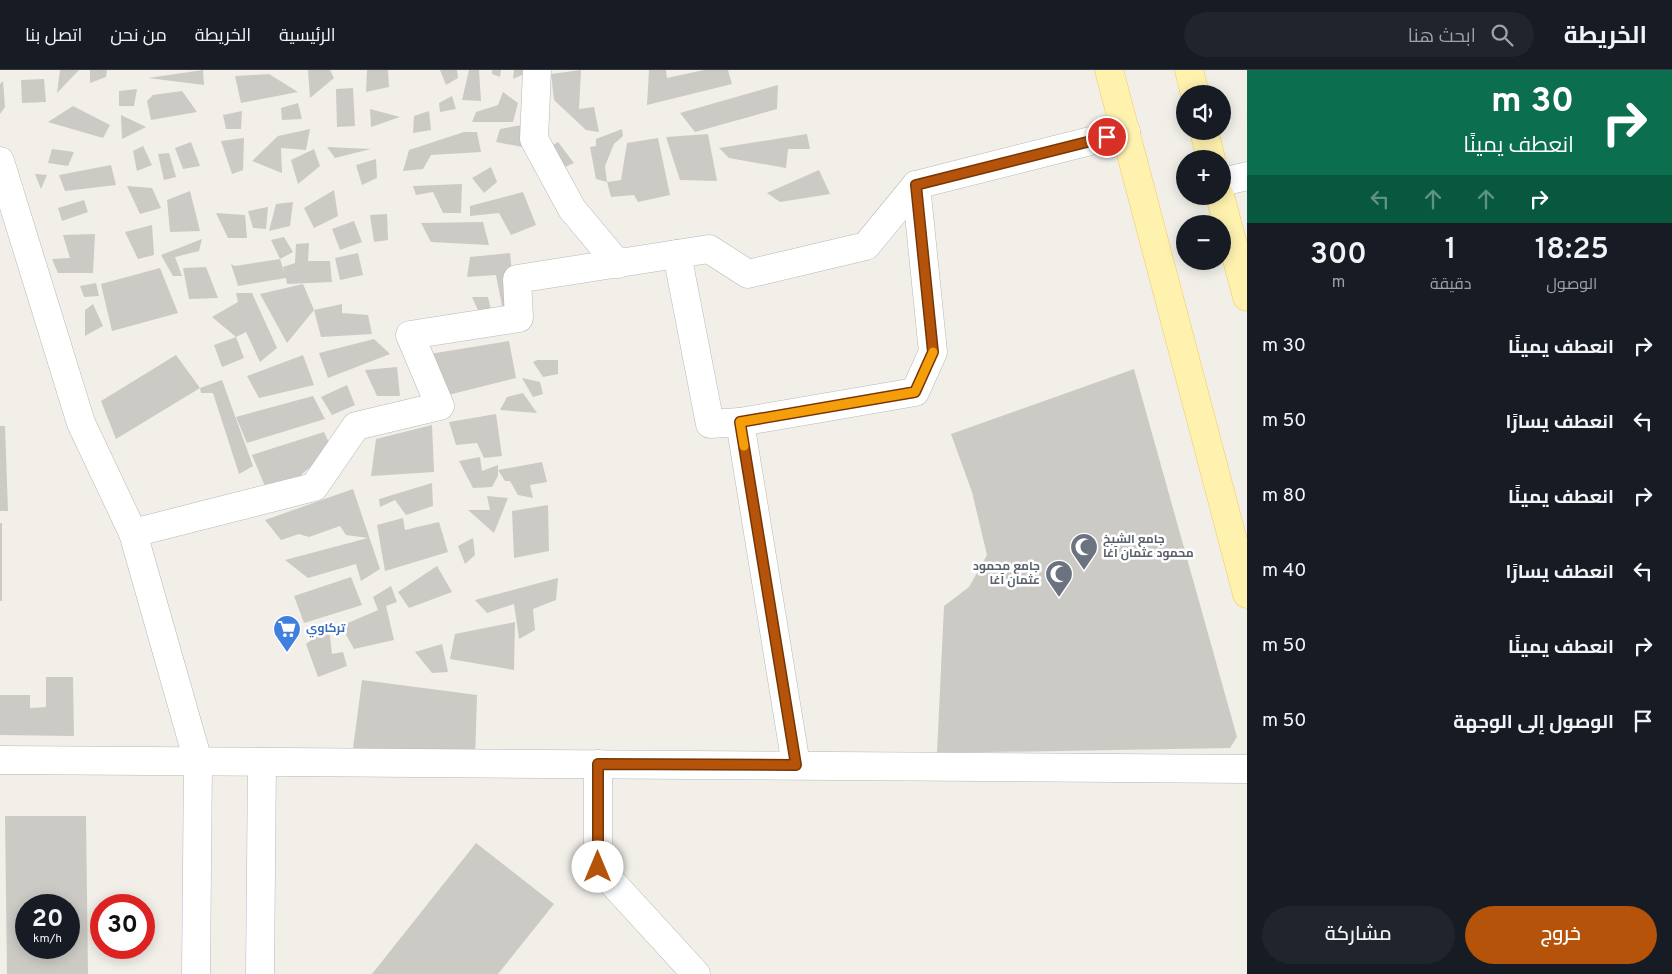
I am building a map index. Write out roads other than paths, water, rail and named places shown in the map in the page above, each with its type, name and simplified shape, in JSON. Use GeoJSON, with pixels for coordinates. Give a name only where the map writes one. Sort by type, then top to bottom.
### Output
{"type":"FeatureCollection","features":[{"type":"Feature","properties":{"kind":"main road"},"geometry":{"type":"LineString","coordinates":[[1110,70],[1247,594]]}},
{"type":"Feature","properties":{"kind":"main road"},"geometry":{"type":"LineString","coordinates":[[1190,70],[1193,85]]}},
{"type":"Feature","properties":{"kind":"main road"},"geometry":{"type":"LineString","coordinates":[[1222,205],[1247,297]]}},
{"type":"Feature","properties":{"kind":"street"},"geometry":{"type":"LineString","coordinates":[[537,70],[534,139],[572,209],[618,264]]}},
{"type":"Feature","properties":{"kind":"street"},"geometry":{"type":"LineString","coordinates":[[133,533],[314,486],[356,426],[440,406],[410,335],[519,318],[517,279],[709,249],[748,274],[866,246],[916,185],[1126,132]]}},
{"type":"Feature","properties":{"kind":"street"},"geometry":{"type":"LineString","coordinates":[[0,161],[81,423],[133,533],[198,761],[196,974]]}},
{"type":"Feature","properties":{"kind":"street"},"geometry":{"type":"LineString","coordinates":[[1231,180],[1247,176]]}},
{"type":"Feature","properties":{"kind":"street"},"geometry":{"type":"LineString","coordinates":[[677,254],[710,424],[740,422],[915,392],[933,352],[916,185]]}},
{"type":"Feature","properties":{"kind":"street"},"geometry":{"type":"LineString","coordinates":[[740,422],[796,765]]}},
{"type":"Feature","properties":{"kind":"street"},"geometry":{"type":"LineString","coordinates":[[0,760],[1247,769]]}},
{"type":"Feature","properties":{"kind":"street"},"geometry":{"type":"LineString","coordinates":[[260,974],[262,762]]}},
{"type":"Feature","properties":{"kind":"street"},"geometry":{"type":"LineString","coordinates":[[598,764],[598,867],[696,974]]}},
{"type":"Feature","properties":{"kind":"place","name":"جامع الشيخ محمود عثمان آغا"},"geometry":{"type":"Point","coordinates":[1084,571]}},
{"type":"Feature","properties":{"kind":"place","name":"جامع محمود عثمان آغا"},"geometry":{"type":"Point","coordinates":[1059,598]}},
{"type":"Feature","properties":{"kind":"place","name":"تركاوي"},"geometry":{"type":"Point","coordinates":[287,653]}}]}
